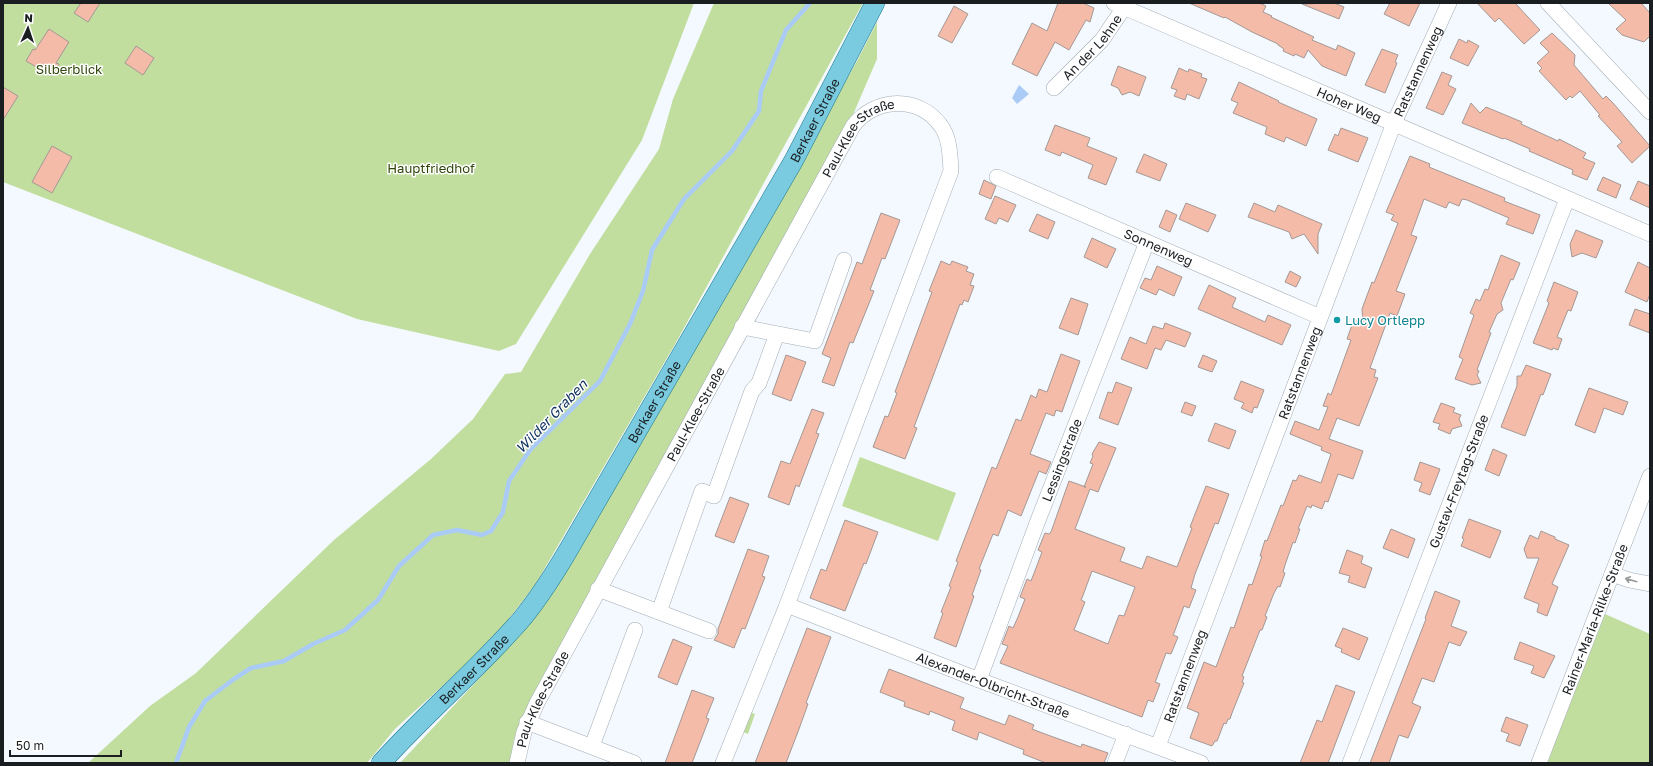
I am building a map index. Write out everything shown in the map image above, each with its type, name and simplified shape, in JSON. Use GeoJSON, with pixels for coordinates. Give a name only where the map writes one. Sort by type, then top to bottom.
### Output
{"type":"FeatureCollection","features":[{"type":"Feature","properties":{"kind":"main road","name":"Berkaer Straße"},"geometry":{"type":"LineString","coordinates":[[381,763],[437,704],[493,651],[521,620],[546,586],[581,529],[794,160],[875,3]]}},
{"type":"Feature","properties":{"kind":"street","name":"Ratstannenweg"},"geometry":{"type":"LineString","coordinates":[[1158,746],[1394,123],[1449,3]]}},
{"type":"Feature","properties":{"kind":"street"},"geometry":{"type":"LineString","coordinates":[[1548,3],[1650,112]]}},
{"type":"Feature","properties":{"kind":"street","name":"Hoher Weg"},"geometry":{"type":"LineString","coordinates":[[1122,4],[1650,234]]}},
{"type":"Feature","properties":{"kind":"street","name":"An der Lehne"},"geometry":{"type":"LineString","coordinates":[[1054,88],[1102,40],[1122,4]]}},
{"type":"Feature","properties":{"kind":"street","name":"Paul-Klee-Straße"},"geometry":{"type":"LineString","coordinates":[[517,763],[527,722],[598,589],[853,126],[866,112],[881,106],[895,103],[910,105],[923,109],[941,126],[946,137],[952,171],[787,605],[723,763]]}},
{"type":"Feature","properties":{"kind":"street","name":"Sonnenweg"},"geometry":{"type":"LineString","coordinates":[[997,177],[1320,317]]}},
{"type":"Feature","properties":{"kind":"street","name":"Gustav-Freytag-Straße"},"geometry":{"type":"LineString","coordinates":[[1350,763],[1567,199]]}},
{"type":"Feature","properties":{"kind":"street","name":"Lessingstraße"},"geometry":{"type":"LineString","coordinates":[[979,680],[1040,516],[1147,242]]}},
{"type":"Feature","properties":{"kind":"street"},"geometry":{"type":"LineString","coordinates":[[742,327],[815,341],[844,260]]}},
{"type":"Feature","properties":{"kind":"street"},"geometry":{"type":"LineString","coordinates":[[659,612],[702,491],[714,496],[752,391],[759,383],[777,334]]}},
{"type":"Feature","properties":{"kind":"street","name":"Rainer-Maria-Rilke-Straße"},"geometry":{"type":"LineString","coordinates":[[1539,763],[1650,476]]}},
{"type":"Feature","properties":{"kind":"street"},"geometry":{"type":"LineString","coordinates":[[1612,574],[1629,580],[1650,584]]}},
{"type":"Feature","properties":{"kind":"street"},"geometry":{"type":"LineString","coordinates":[[598,589],[709,631]]}},
{"type":"Feature","properties":{"kind":"street","name":"Alexander-Olbricht-Straße"},"geometry":{"type":"LineString","coordinates":[[787,605],[979,680],[1201,763]]}},
{"type":"Feature","properties":{"kind":"street"},"geometry":{"type":"LineString","coordinates":[[592,746],[635,630]]}},
{"type":"Feature","properties":{"kind":"street"},"geometry":{"type":"LineString","coordinates":[[527,722],[634,763]]}},
{"type":"Feature","properties":{"kind":"street"},"geometry":{"type":"LineString","coordinates":[[1115,763],[1126,734]]}},
{"type":"Feature","properties":{"kind":"green space","name":"Hauptfriedhof"},"geometry":{"type":"Polygon","coordinates":[[[3,3],[694,3],[642,140],[516,344],[499,351],[357,319],[3,182],[3,3]]]}},
{"type":"Feature","properties":{"kind":"green space"},"geometry":{"type":"Polygon","coordinates":[[[714,3],[863,3],[674,346],[535,585],[504,625],[461,669],[395,729],[367,763],[88,763],[150,706],[196,673],[334,540],[431,459],[473,419],[505,374],[521,372],[590,254],[659,149],[673,99],[714,3]]]}},
{"type":"Feature","properties":{"kind":"green space"},"geometry":{"type":"Polygon","coordinates":[[[877,22],[877,59],[849,124],[543,678],[514,739],[510,763],[400,763],[519,636],[664,404],[857,61],[877,22]]]}},
{"type":"Feature","properties":{"kind":"green space"},"geometry":{"type":"Polygon","coordinates":[[[860,457],[956,493],[938,541],[842,506],[860,457]]]}},
{"type":"Feature","properties":{"kind":"green space"},"geometry":{"type":"Polygon","coordinates":[[[1605,614],[1650,634],[1650,763],[1547,763],[1605,614]]]}},
{"type":"Feature","properties":{"kind":"green space"},"geometry":{"type":"Polygon","coordinates":[[[750,712],[755,714],[748,734],[743,732],[750,712]]]}},
{"type":"Feature","properties":{"kind":"water"},"geometry":{"type":"Polygon","coordinates":[[[1019,85],[1029,94],[1017,104],[1012,98],[1019,85]]]}},
{"type":"Feature","properties":{"kind":"building"},"geometry":{"type":"Polygon","coordinates":[[[81,3],[100,3],[88,22],[74,13],[81,3]]]}},
{"type":"Feature","properties":{"kind":"building"},"geometry":{"type":"Polygon","coordinates":[[[1058,3],[1083,3],[1094,8],[1090,22],[1086,20],[1069,50],[1055,42],[1037,76],[1012,64],[1032,23],[1047,31],[1058,3]]]}},
{"type":"Feature","properties":{"kind":"building"},"geometry":{"type":"Polygon","coordinates":[[[1189,3],[1259,3],[1266,6],[1263,12],[1314,37],[1312,40],[1336,50],[1338,45],[1355,53],[1346,76],[1322,66],[1308,50],[1304,58],[1295,54],[1294,56],[1283,51],[1284,49],[1278,44],[1225,17],[1224,18],[1189,3]]]}},
{"type":"Feature","properties":{"kind":"building"},"geometry":{"type":"Polygon","coordinates":[[[1334,3],[1344,7],[1339,19],[1302,4],[1334,3]]]}},
{"type":"Feature","properties":{"kind":"building"},"geometry":{"type":"Polygon","coordinates":[[[1390,3],[1420,3],[1409,26],[1384,14],[1390,3]]]}},
{"type":"Feature","properties":{"kind":"building"},"geometry":{"type":"Polygon","coordinates":[[[1477,3],[1515,3],[1540,30],[1524,44],[1499,18],[1495,22],[1477,3]]]}},
{"type":"Feature","properties":{"kind":"building"},"geometry":{"type":"Polygon","coordinates":[[[1608,3],[1641,3],[1650,13],[1650,36],[1644,42],[1622,35],[1616,29],[1626,20],[1608,3]]]}},
{"type":"Feature","properties":{"kind":"building"},"geometry":{"type":"Polygon","coordinates":[[[954,6],[968,14],[952,43],[938,36],[954,6]]]}},
{"type":"Feature","properties":{"kind":"building"},"geometry":{"type":"Polygon","coordinates":[[[49,29],[69,42],[56,63],[59,64],[52,76],[26,61],[33,49],[35,50],[49,29]]]}},
{"type":"Feature","properties":{"kind":"building"},"geometry":{"type":"Polygon","coordinates":[[[1552,33],[1575,55],[1574,65],[1603,99],[1606,96],[1613,103],[1650,146],[1632,163],[1617,146],[1622,142],[1598,116],[1600,115],[1580,91],[1572,98],[1570,96],[1566,100],[1539,71],[1542,68],[1537,63],[1549,52],[1540,43],[1552,33]]]}},
{"type":"Feature","properties":{"kind":"building"},"geometry":{"type":"Polygon","coordinates":[[[1459,39],[1467,43],[1468,40],[1479,46],[1468,66],[1450,58],[1459,39]]]}},
{"type":"Feature","properties":{"kind":"building"},"geometry":{"type":"Polygon","coordinates":[[[136,46],[154,58],[143,75],[125,63],[136,46]]]}},
{"type":"Feature","properties":{"kind":"building"},"geometry":{"type":"Polygon","coordinates":[[[1382,49],[1398,55],[1395,62],[1397,63],[1385,93],[1365,85],[1382,49]]]}},
{"type":"Feature","properties":{"kind":"building"},"geometry":{"type":"Polygon","coordinates":[[[1118,66],[1146,77],[1139,96],[1130,92],[1122,95],[1118,88],[1111,85],[1118,66]]]}},
{"type":"Feature","properties":{"kind":"building"},"geometry":{"type":"Polygon","coordinates":[[[1179,68],[1188,72],[1189,69],[1202,74],[1201,77],[1207,79],[1199,99],[1187,94],[1185,100],[1174,96],[1177,90],[1171,88],[1179,68]]]}},
{"type":"Feature","properties":{"kind":"building"},"geometry":{"type":"Polygon","coordinates":[[[1442,72],[1452,76],[1448,85],[1456,89],[1443,115],[1426,108],[1442,72]]]}},
{"type":"Feature","properties":{"kind":"building"},"geometry":{"type":"Polygon","coordinates":[[[1239,82],[1279,101],[1278,102],[1317,119],[1306,146],[1286,137],[1284,142],[1265,134],[1267,127],[1233,113],[1238,103],[1231,100],[1239,82]]]}},
{"type":"Feature","properties":{"kind":"building"},"geometry":{"type":"Polygon","coordinates":[[[3,87],[18,96],[3,120],[3,87]]]}},
{"type":"Feature","properties":{"kind":"building"},"geometry":{"type":"Polygon","coordinates":[[[1471,103],[1480,113],[1486,107],[1522,122],[1521,124],[1558,141],[1559,139],[1586,153],[1583,158],[1595,163],[1587,180],[1572,174],[1573,170],[1529,151],[1530,149],[1462,123],[1471,103]]]}},
{"type":"Feature","properties":{"kind":"building"},"geometry":{"type":"Polygon","coordinates":[[[1055,125],[1090,138],[1087,146],[1117,158],[1106,185],[1088,178],[1093,165],[1062,152],[1060,156],[1045,150],[1055,125]]]}},
{"type":"Feature","properties":{"kind":"building"},"geometry":{"type":"Polygon","coordinates":[[[1341,128],[1368,138],[1358,162],[1328,150],[1335,134],[1338,136],[1341,128]]]}},
{"type":"Feature","properties":{"kind":"building"},"geometry":{"type":"Polygon","coordinates":[[[52,146],[72,157],[52,193],[32,182],[52,146]]]}},
{"type":"Feature","properties":{"kind":"building"},"geometry":{"type":"Polygon","coordinates":[[[1144,154],[1167,164],[1160,181],[1136,172],[1144,154]]]}},
{"type":"Feature","properties":{"kind":"building"},"geometry":{"type":"Polygon","coordinates":[[[1410,156],[1430,164],[1429,167],[1505,198],[1504,201],[1540,215],[1533,234],[1506,224],[1509,218],[1467,200],[1462,199],[1459,206],[1449,202],[1446,208],[1424,199],[1411,235],[1417,237],[1396,291],[1405,294],[1397,316],[1390,313],[1370,368],[1376,370],[1374,377],[1378,378],[1359,426],[1337,418],[1329,439],[1363,451],[1353,479],[1338,474],[1328,502],[1325,501],[1322,509],[1312,505],[1311,508],[1307,506],[1298,529],[1300,529],[1295,543],[1293,542],[1285,565],[1283,572],[1285,573],[1280,587],[1278,586],[1274,593],[1265,616],[1267,617],[1262,630],[1260,630],[1242,676],[1244,677],[1242,682],[1244,683],[1230,719],[1228,719],[1226,724],[1224,723],[1217,741],[1215,741],[1212,746],[1190,738],[1199,713],[1187,708],[1204,662],[1216,667],[1231,627],[1234,628],[1249,584],[1252,585],[1262,556],[1260,556],[1265,540],[1267,541],[1281,505],[1283,506],[1293,480],[1296,481],[1299,475],[1321,483],[1331,454],[1321,450],[1322,447],[1290,434],[1295,421],[1319,430],[1328,407],[1323,406],[1328,393],[1331,395],[1351,340],[1347,339],[1354,319],[1363,323],[1362,309],[1372,282],[1374,283],[1398,223],[1391,220],[1394,215],[1386,212],[1410,156]]]}},
{"type":"Feature","properties":{"kind":"building"},"geometry":{"type":"Polygon","coordinates":[[[1603,177],[1621,185],[1616,198],[1597,190],[1603,177]]]}},
{"type":"Feature","properties":{"kind":"building"},"geometry":{"type":"Polygon","coordinates":[[[984,180],[996,186],[991,199],[979,194],[984,180]]]}},
{"type":"Feature","properties":{"kind":"building"},"geometry":{"type":"Polygon","coordinates":[[[1638,181],[1650,186],[1650,208],[1630,199],[1638,181]]]}},
{"type":"Feature","properties":{"kind":"building"},"geometry":{"type":"Polygon","coordinates":[[[995,196],[1016,205],[1008,222],[999,218],[996,224],[985,219],[995,196]]]}},
{"type":"Feature","properties":{"kind":"building"},"geometry":{"type":"Polygon","coordinates":[[[1186,203],[1216,215],[1208,232],[1179,219],[1186,203]]]}},
{"type":"Feature","properties":{"kind":"building"},"geometry":{"type":"Polygon","coordinates":[[[1254,203],[1275,212],[1278,205],[1322,224],[1318,234],[1318,254],[1304,234],[1292,239],[1289,232],[1248,217],[1254,203]]]}},
{"type":"Feature","properties":{"kind":"building"},"geometry":{"type":"Polygon","coordinates":[[[1166,210],[1177,215],[1170,232],[1159,227],[1166,210]]]}},
{"type":"Feature","properties":{"kind":"building"},"geometry":{"type":"Polygon","coordinates":[[[881,213],[900,220],[885,259],[882,258],[870,290],[874,291],[853,343],[850,342],[834,386],[822,382],[831,358],[822,354],[857,262],[862,264],[881,213]]]}},
{"type":"Feature","properties":{"kind":"building"},"geometry":{"type":"Polygon","coordinates":[[[1037,214],[1055,222],[1048,239],[1029,231],[1037,214]]]}},
{"type":"Feature","properties":{"kind":"building"},"geometry":{"type":"Polygon","coordinates":[[[1576,230],[1603,241],[1596,258],[1582,253],[1572,257],[1570,244],[1576,230]]]}},
{"type":"Feature","properties":{"kind":"building"},"geometry":{"type":"Polygon","coordinates":[[[1092,238],[1116,249],[1107,268],[1084,257],[1092,238]]]}},
{"type":"Feature","properties":{"kind":"building"},"geometry":{"type":"Polygon","coordinates":[[[1501,255],[1520,263],[1513,280],[1511,279],[1501,303],[1503,310],[1497,314],[1489,332],[1491,333],[1477,370],[1479,371],[1477,375],[1481,383],[1472,385],[1455,379],[1463,359],[1459,357],[1474,315],[1470,313],[1476,299],[1480,301],[1485,289],[1488,290],[1501,255]]]}},
{"type":"Feature","properties":{"kind":"building"},"geometry":{"type":"Polygon","coordinates":[[[941,261],[950,265],[952,261],[968,267],[966,271],[974,274],[970,285],[974,286],[968,302],[964,300],[962,305],[960,304],[914,427],[917,428],[905,459],[873,447],[885,416],[888,417],[897,393],[895,392],[932,292],[929,291],[941,261]]]}},
{"type":"Feature","properties":{"kind":"building"},"geometry":{"type":"Polygon","coordinates":[[[1638,262],[1650,268],[1650,294],[1647,302],[1625,292],[1638,262]]]}},
{"type":"Feature","properties":{"kind":"building"},"geometry":{"type":"Polygon","coordinates":[[[1157,266],[1182,277],[1174,296],[1159,289],[1156,295],[1140,288],[1145,278],[1151,280],[1157,266]]]}},
{"type":"Feature","properties":{"kind":"building"},"geometry":{"type":"Polygon","coordinates":[[[1290,271],[1301,277],[1296,287],[1285,282],[1290,271]]]}},
{"type":"Feature","properties":{"kind":"building"},"geometry":{"type":"Polygon","coordinates":[[[1554,282],[1578,292],[1571,311],[1568,310],[1557,337],[1562,339],[1558,350],[1553,348],[1552,350],[1533,343],[1549,303],[1547,301],[1554,282]]]}},
{"type":"Feature","properties":{"kind":"building"},"geometry":{"type":"Polygon","coordinates":[[[1209,285],[1236,298],[1232,307],[1265,322],[1268,315],[1291,325],[1282,345],[1198,309],[1209,285]]]}},
{"type":"Feature","properties":{"kind":"building"},"geometry":{"type":"Polygon","coordinates":[[[1071,298],[1088,304],[1078,335],[1059,328],[1071,298]]]}},
{"type":"Feature","properties":{"kind":"building"},"geometry":{"type":"Polygon","coordinates":[[[1635,309],[1650,314],[1650,333],[1629,325],[1635,309]]]}},
{"type":"Feature","properties":{"kind":"building"},"geometry":{"type":"Polygon","coordinates":[[[1165,323],[1191,333],[1185,347],[1166,340],[1161,350],[1155,348],[1147,369],[1121,359],[1130,337],[1146,344],[1153,326],[1163,329],[1165,323]]]}},
{"type":"Feature","properties":{"kind":"building"},"geometry":{"type":"Polygon","coordinates":[[[1061,354],[1080,361],[1062,412],[1056,410],[1054,416],[1046,413],[1030,454],[1051,462],[1046,474],[1039,471],[1021,516],[1008,510],[998,536],[993,534],[979,569],[981,570],[972,595],[974,596],[956,647],[934,638],[943,613],[941,612],[951,587],[949,586],[958,562],[956,561],[992,467],[996,469],[1016,419],[1021,421],[1031,395],[1036,398],[1039,389],[1047,392],[1061,354]]]}},
{"type":"Feature","properties":{"kind":"building"},"geometry":{"type":"Polygon","coordinates":[[[786,355],[806,362],[791,401],[772,394],[786,355]]]}},
{"type":"Feature","properties":{"kind":"building"},"geometry":{"type":"Polygon","coordinates":[[[1203,355],[1217,361],[1212,372],[1198,367],[1203,355]]]}},
{"type":"Feature","properties":{"kind":"building"},"geometry":{"type":"Polygon","coordinates":[[[1526,365],[1551,374],[1543,395],[1541,394],[1525,436],[1501,427],[1517,386],[1517,376],[1521,376],[1526,365]]]}},
{"type":"Feature","properties":{"kind":"building"},"geometry":{"type":"Polygon","coordinates":[[[1241,381],[1264,390],[1257,408],[1254,407],[1252,413],[1241,408],[1244,403],[1234,399],[1241,381]]]}},
{"type":"Feature","properties":{"kind":"building"},"geometry":{"type":"Polygon","coordinates":[[[1116,382],[1132,388],[1118,425],[1099,418],[1108,392],[1112,393],[1116,382]]]}},
{"type":"Feature","properties":{"kind":"building"},"geometry":{"type":"Polygon","coordinates":[[[1589,388],[1628,402],[1623,415],[1604,408],[1595,433],[1575,425],[1589,388]]]}},
{"type":"Feature","properties":{"kind":"building"},"geometry":{"type":"Polygon","coordinates":[[[1185,402],[1196,406],[1192,416],[1181,412],[1185,402]]]}},
{"type":"Feature","properties":{"kind":"building"},"geometry":{"type":"Polygon","coordinates":[[[1441,403],[1455,408],[1453,412],[1461,415],[1459,419],[1462,426],[1452,429],[1450,434],[1438,429],[1440,424],[1433,422],[1441,403]]]}},
{"type":"Feature","properties":{"kind":"building"},"geometry":{"type":"Polygon","coordinates":[[[812,409],[824,413],[816,433],[819,434],[799,487],[796,485],[789,505],[768,497],[781,461],[790,464],[812,409]]]}},
{"type":"Feature","properties":{"kind":"building"},"geometry":{"type":"Polygon","coordinates":[[[1215,423],[1236,431],[1229,449],[1208,441],[1215,423]]]}},
{"type":"Feature","properties":{"kind":"building"},"geometry":{"type":"Polygon","coordinates":[[[1099,442],[1116,448],[1098,492],[1090,489],[1075,529],[1125,548],[1120,561],[1142,569],[1147,556],[1177,567],[1192,528],[1190,527],[1206,486],[1229,494],[1218,524],[1215,523],[1195,574],[1191,588],[1196,590],[1189,608],[1184,606],[1173,635],[1178,637],[1171,654],[1166,653],[1155,682],[1160,684],[1153,702],[1148,700],[1142,717],[1000,663],[1008,646],[1002,644],[1009,626],[1013,628],[1018,617],[1025,599],[1020,597],[1027,579],[1031,581],[1042,552],[1038,550],[1045,533],[1049,534],[1051,532],[1069,481],[1084,486],[1093,464],[1090,463],[1093,456],[1092,454],[1099,442]],[[1092,571],[1081,600],[1085,602],[1074,630],[1108,644],[1119,615],[1124,616],[1135,587],[1092,571]]]}},
{"type":"Feature","properties":{"kind":"building"},"geometry":{"type":"Polygon","coordinates":[[[1493,449],[1507,455],[1499,476],[1485,470],[1493,449]]]}},
{"type":"Feature","properties":{"kind":"building"},"geometry":{"type":"Polygon","coordinates":[[[1420,462],[1440,469],[1430,495],[1419,491],[1422,483],[1414,480],[1420,462]]]}},
{"type":"Feature","properties":{"kind":"building"},"geometry":{"type":"Polygon","coordinates":[[[730,497],[749,504],[734,543],[715,536],[730,497]]]}},
{"type":"Feature","properties":{"kind":"building"},"geometry":{"type":"Polygon","coordinates":[[[1469,519],[1501,531],[1490,558],[1461,546],[1464,539],[1462,538],[1469,519]]]}},
{"type":"Feature","properties":{"kind":"building"},"geometry":{"type":"Polygon","coordinates":[[[845,520],[878,532],[866,564],[864,563],[845,611],[810,598],[821,569],[826,571],[845,520]]]}},
{"type":"Feature","properties":{"kind":"building"},"geometry":{"type":"Polygon","coordinates":[[[1391,529],[1415,539],[1408,558],[1383,548],[1391,529]]]}},
{"type":"Feature","properties":{"kind":"building"},"geometry":{"type":"Polygon","coordinates":[[[1541,531],[1569,545],[1552,584],[1558,587],[1547,616],[1537,612],[1539,604],[1524,598],[1539,558],[1527,558],[1524,549],[1530,535],[1538,539],[1541,531]]]}},
{"type":"Feature","properties":{"kind":"building"},"geometry":{"type":"Polygon","coordinates":[[[748,549],[769,556],[762,576],[765,577],[745,629],[742,628],[734,648],[714,640],[718,634],[718,629],[748,549]]]}},
{"type":"Feature","properties":{"kind":"building"},"geometry":{"type":"Polygon","coordinates":[[[1347,550],[1363,556],[1361,563],[1372,568],[1365,588],[1348,582],[1350,576],[1339,573],[1347,550]]]}},
{"type":"Feature","properties":{"kind":"building"},"geometry":{"type":"Polygon","coordinates":[[[1435,591],[1460,601],[1451,626],[1467,632],[1460,646],[1449,642],[1434,682],[1422,678],[1412,703],[1421,707],[1408,738],[1399,735],[1389,763],[1370,763],[1426,619],[1425,618],[1435,591]]]}},
{"type":"Feature","properties":{"kind":"building"},"geometry":{"type":"Polygon","coordinates":[[[807,628],[831,637],[806,703],[808,704],[786,763],[755,763],[807,628]]]}},
{"type":"Feature","properties":{"kind":"building"},"geometry":{"type":"Polygon","coordinates":[[[1343,628],[1368,638],[1359,660],[1341,652],[1342,649],[1335,646],[1343,628]]]}},
{"type":"Feature","properties":{"kind":"building"},"geometry":{"type":"Polygon","coordinates":[[[673,639],[692,647],[677,685],[658,677],[673,639]]]}},
{"type":"Feature","properties":{"kind":"building"},"geometry":{"type":"Polygon","coordinates":[[[1520,642],[1555,656],[1544,678],[1531,673],[1534,666],[1514,659],[1520,642]]]}},
{"type":"Feature","properties":{"kind":"building"},"geometry":{"type":"Polygon","coordinates":[[[889,669],[964,698],[960,708],[973,713],[1005,725],[1009,715],[1034,725],[1032,729],[1045,734],[1081,747],[1082,744],[1108,753],[1104,763],[1046,763],[1023,754],[1024,750],[979,732],[977,740],[952,730],[955,721],[930,711],[929,715],[904,706],[905,702],[880,692],[889,669]]]}},
{"type":"Feature","properties":{"kind":"building"},"geometry":{"type":"Polygon","coordinates":[[[1336,685],[1355,692],[1328,763],[1300,763],[1317,720],[1322,722],[1336,685]]]}},
{"type":"Feature","properties":{"kind":"building"},"geometry":{"type":"Polygon","coordinates":[[[692,690],[714,698],[706,718],[709,719],[692,763],[665,763],[692,690]]]}},
{"type":"Feature","properties":{"kind":"building"},"geometry":{"type":"Polygon","coordinates":[[[1506,717],[1528,725],[1520,746],[1506,741],[1509,734],[1501,731],[1506,717]]]}},
{"type":"Feature","properties":{"kind":"waterway","name":"Wilder Graben"},"geometry":{"type":"LineString","coordinates":[[176,763],[189,727],[205,701],[234,679],[251,668],[284,661],[313,644],[345,630],[378,600],[399,566],[433,535],[457,530],[482,535],[491,531],[503,512],[509,481],[530,450],[600,381],[630,324],[643,291],[652,250],[684,199],[732,151],[759,111],[761,91],[786,30],[810,3]]}},
{"type":"Feature","properties":{"kind":"place","name":"Lucy Ortlepp"},"geometry":{"type":"Point","coordinates":[1337,320]}},
{"type":"Feature","properties":{"kind":"park label","name":"Silberblick"},"geometry":{"type":"Point","coordinates":[69,69]}}]}
